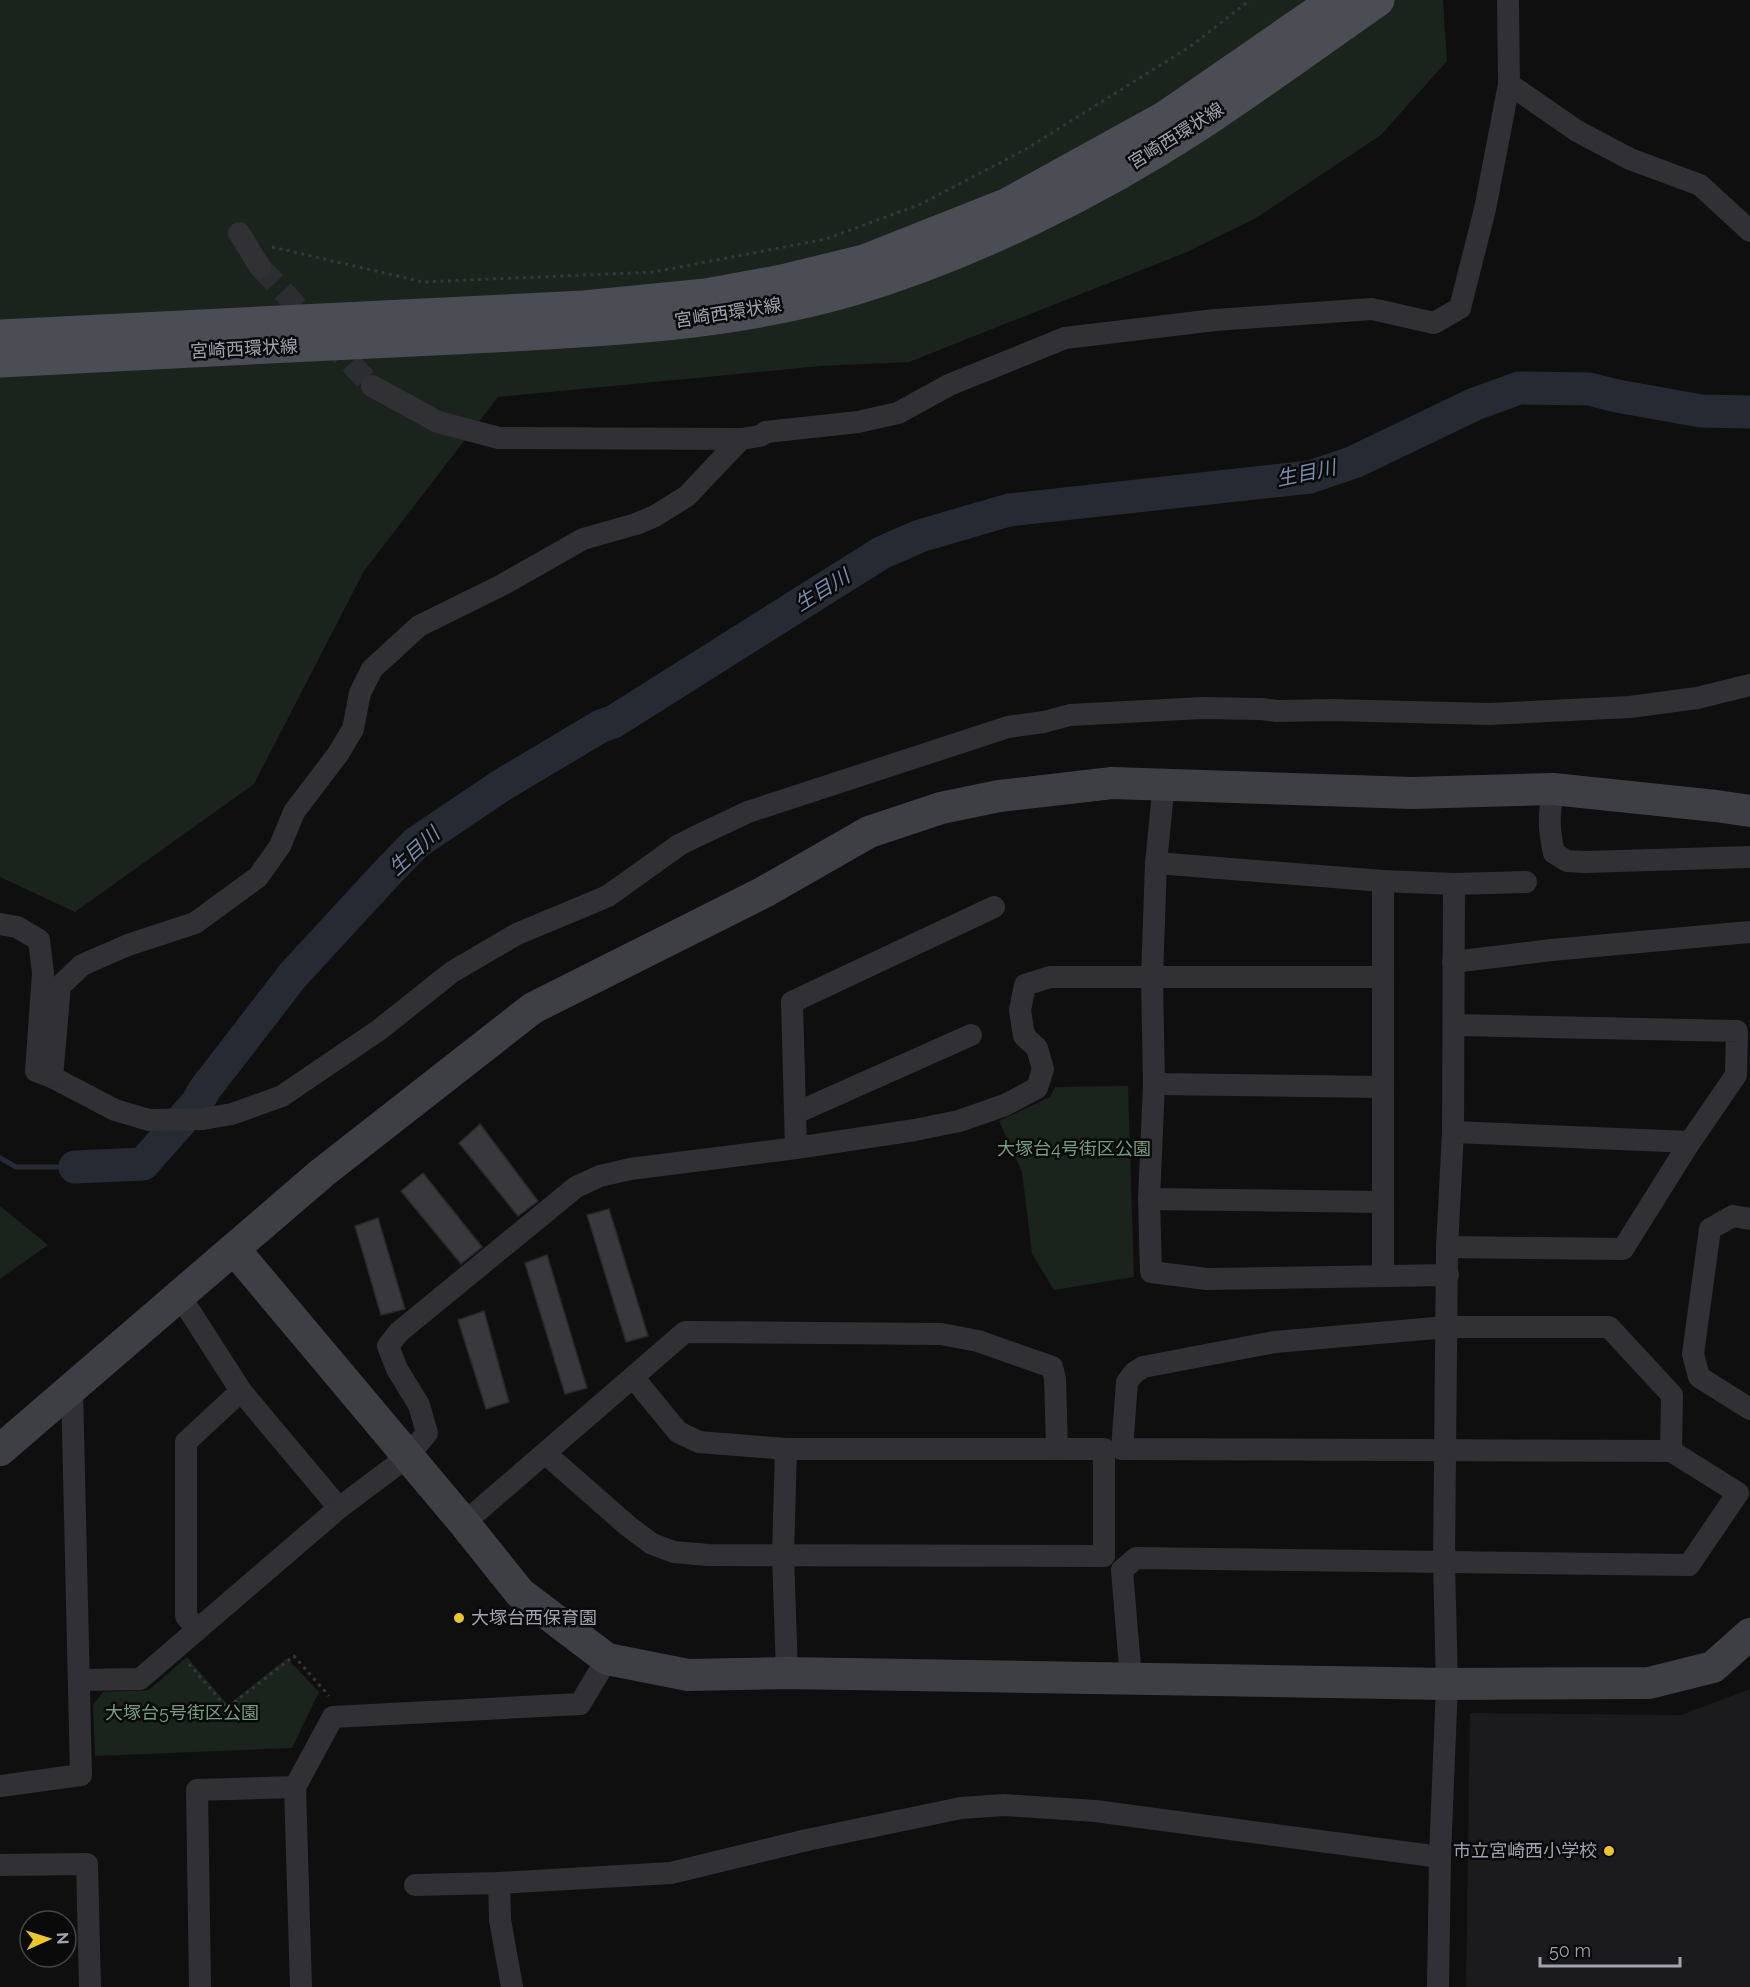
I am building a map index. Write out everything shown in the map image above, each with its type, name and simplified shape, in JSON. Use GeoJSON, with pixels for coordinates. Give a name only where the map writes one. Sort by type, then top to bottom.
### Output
{"type":"FeatureCollection","features":[{"type":"Feature","properties":{"kind":"main road","name":"宮崎西環状線"},"geometry":{"type":"LineString","coordinates":[[0,336],[584,307],[706,295],[782,281],[864,261],[1008,204],[1164,118],[1335,0]]}},
{"type":"Feature","properties":{"kind":"main road","name":"宮崎西環状線"},"geometry":{"type":"LineString","coordinates":[[0,361],[590,330],[711,319],[852,289],[972,245],[1036,217],[1099,184],[1196,127],[1378,0]]}},
{"type":"Feature","properties":{"kind":"street"},"geometry":{"type":"LineString","coordinates":[[372,386],[438,422],[499,438],[741,439],[760,436],[766,432],[858,422],[897,413],[949,385],[1065,338],[1215,320],[1372,309],[1434,323],[1460,308],[1485,209],[1509,84],[1508,0]]}},
{"type":"Feature","properties":{"kind":"street"},"geometry":{"type":"LineString","coordinates":[[1509,84],[1548,113],[1586,136],[1630,159],[1700,185],[1750,231]]}},
{"type":"Feature","properties":{"kind":"street"},"geometry":{"type":"LineString","coordinates":[[239,232],[260,267]]}},
{"type":"Feature","properties":{"kind":"street"},"geometry":{"type":"LineString","coordinates":[[52,1077],[60,986],[82,965],[128,945],[195,923],[258,877],[280,846],[294,812],[338,754],[353,729],[360,693],[372,669],[419,626],[502,585],[583,539],[636,524],[687,496],[741,439]]}},
{"type":"Feature","properties":{"kind":"street"},"geometry":{"type":"LineString","coordinates":[[0,924],[17,927],[39,940],[43,973],[36,1071],[115,1110],[149,1120],[203,1119],[232,1114],[282,1096],[379,1030],[453,972],[517,934],[608,896],[679,845],[748,812],[1008,727],[1044,722],[1070,715],[1202,708],[1489,714],[1630,707],[1697,698],[1750,686]]}},
{"type":"Feature","properties":{"kind":"street"},"geometry":{"type":"LineString","coordinates":[[0,1450],[322,1173],[533,1008],[764,892],[869,832],[941,807],[999,796],[1112,783],[1412,793],[1553,789],[1750,811]]}},
{"type":"Feature","properties":{"kind":"street"},"geometry":{"type":"LineString","coordinates":[[1164,783],[1156,862],[1152,978],[1154,1084],[1149,1199],[1151,1272],[1207,1280],[1448,1275]]}},
{"type":"Feature","properties":{"kind":"street"},"geometry":{"type":"LineString","coordinates":[[1553,789],[1548,824],[1551,839],[1554,853],[1568,861],[1750,857]]}},
{"type":"Feature","properties":{"kind":"street"},"geometry":{"type":"LineString","coordinates":[[1156,862],[1383,882],[1454,884],[1526,882]]}},
{"type":"Feature","properties":{"kind":"street"},"geometry":{"type":"LineString","coordinates":[[1383,882],[1383,1276]]}},
{"type":"Feature","properties":{"kind":"street"},"geometry":{"type":"LineString","coordinates":[[1438,1987],[1440,1857],[1447,1684],[1444,1563],[1447,1247],[1453,1132],[1455,1025],[1454,884]]}},
{"type":"Feature","properties":{"kind":"street"},"geometry":{"type":"LineString","coordinates":[[796,1148],[792,1002],[994,907]]}},
{"type":"Feature","properties":{"kind":"street"},"geometry":{"type":"LineString","coordinates":[[1453,962],[1552,950],[1750,932]]}},
{"type":"Feature","properties":{"kind":"street"},"geometry":{"type":"LineString","coordinates":[[80,1680],[140,1679],[339,1508],[407,1458],[427,1433],[419,1405],[387,1346],[399,1332],[576,1188],[600,1176],[630,1169],[915,1130],[959,1121],[1005,1105],[1037,1088],[1043,1069],[1037,1047],[1024,1036],[1020,1010],[1025,985],[1050,977],[1383,976]]}},
{"type":"Feature","properties":{"kind":"street"},"geometry":{"type":"LineString","coordinates":[[1447,1247],[1623,1249],[1690,1142],[1736,1075],[1737,1031],[1455,1025]]}},
{"type":"Feature","properties":{"kind":"street"},"geometry":{"type":"LineString","coordinates":[[796,1113],[971,1035]]}},
{"type":"Feature","properties":{"kind":"street"},"geometry":{"type":"LineString","coordinates":[[1154,1084],[1382,1087]]}},
{"type":"Feature","properties":{"kind":"street"},"geometry":{"type":"LineString","coordinates":[[1453,1132],[1690,1142]]}},
{"type":"Feature","properties":{"kind":"street"},"geometry":{"type":"LineString","coordinates":[[1149,1199],[1382,1202]]}},
{"type":"Feature","properties":{"kind":"street"},"geometry":{"type":"LineString","coordinates":[[1747,1402],[1700,1377],[1693,1354],[1710,1229],[1733,1216],[1750,1219]]}},
{"type":"Feature","properties":{"kind":"street"},"geometry":{"type":"LineString","coordinates":[[234,1249],[520,1593],[607,1659],[688,1675],[787,1673],[1447,1684],[1649,1683],[1713,1667],[1750,1634]]}},
{"type":"Feature","properties":{"kind":"street"},"geometry":{"type":"LineString","coordinates":[[180,1296],[241,1391],[339,1508]]}},
{"type":"Feature","properties":{"kind":"street"},"geometry":{"type":"LineString","coordinates":[[1131,1680],[1122,1570],[1136,1558],[1689,1565],[1738,1493],[1671,1451],[1122,1449],[1127,1382],[1143,1367],[1275,1342],[1447,1327],[1609,1327],[1672,1395],[1671,1451]]}},
{"type":"Feature","properties":{"kind":"street"},"geometry":{"type":"LineString","coordinates":[[464,1523],[685,1332],[941,1334],[978,1341],[1052,1367],[1056,1379],[1057,1448]]}},
{"type":"Feature","properties":{"kind":"street"},"geometry":{"type":"LineString","coordinates":[[546,1454],[628,1526],[661,1549],[684,1554],[1104,1556],[1104,1449],[786,1449],[699,1442],[678,1432],[633,1377]]}},
{"type":"Feature","properties":{"kind":"street"},"geometry":{"type":"LineString","coordinates":[[0,1786],[81,1775],[72,1387]]}},
{"type":"Feature","properties":{"kind":"street"},"geometry":{"type":"LineString","coordinates":[[197,1630],[186,1616],[186,1442],[241,1391]]}},
{"type":"Feature","properties":{"kind":"street"},"geometry":{"type":"LineString","coordinates":[[786,1449],[783,1555],[787,1673]]}},
{"type":"Feature","properties":{"kind":"street"},"geometry":{"type":"LineString","coordinates":[[301,1987],[295,1787],[333,1717],[580,1704],[607,1659]]}},
{"type":"Feature","properties":{"kind":"street"},"geometry":{"type":"LineString","coordinates":[[200,1987],[197,1790],[295,1787]]}},
{"type":"Feature","properties":{"kind":"street"},"geometry":{"type":"LineString","coordinates":[[415,1885],[499,1883],[671,1873],[842,1833],[961,1808],[994,1805],[1095,1811],[1440,1857]]}},
{"type":"Feature","properties":{"kind":"street"},"geometry":{"type":"LineString","coordinates":[[0,1865],[87,1864],[90,1987]]}},
{"type":"Feature","properties":{"kind":"street"},"geometry":{"type":"LineString","coordinates":[[499,1883],[500,1920],[512,1987]]}},
{"type":"Feature","properties":{"kind":"path"},"geometry":{"type":"LineString","coordinates":[[239,232],[258,243],[423,282],[654,272],[826,239],[921,204],[1026,150],[1191,46],[1250,0]]}},
{"type":"Feature","properties":{"kind":"path"},"geometry":{"type":"LineString","coordinates":[[187,1661],[227,1708],[294,1656],[346,1716]]}},
{"type":"Feature","properties":{"kind":"shaded area","name":"市立宮崎西小学校"},"geometry":{"type":"Polygon","coordinates":[[[1750,1689],[1750,1987],[1466,1987],[1470,1713],[1681,1715],[1750,1689]]]}},
{"type":"Feature","properties":{"kind":"green space"},"geometry":{"type":"Polygon","coordinates":[[[0,0],[1443,0],[1447,61],[1381,135],[1256,218],[1187,252],[909,362],[821,366],[498,397],[364,571],[254,784],[75,912],[0,877],[0,0]]]}},
{"type":"Feature","properties":{"kind":"green space","name":"大塚台4号街区公園"},"geometry":{"type":"Polygon","coordinates":[[[1128,1086],[1134,1277],[1054,1290],[1032,1254],[1022,1172],[999,1121],[1050,1097],[1055,1087],[1128,1086]]]}},
{"type":"Feature","properties":{"kind":"green space"},"geometry":{"type":"Polygon","coordinates":[[[0,1206],[48,1245],[0,1279],[0,1206]]]}},
{"type":"Feature","properties":{"kind":"green space","name":"大塚台5号街区公園"},"geometry":{"type":"Polygon","coordinates":[[[187,1657],[228,1705],[287,1658],[319,1692],[292,1748],[95,1756],[93,1705],[103,1692],[149,1690],[187,1657]]]}},
{"type":"Feature","properties":{"kind":"building"},"geometry":{"type":"Polygon","coordinates":[[[480,1124],[538,1201],[518,1216],[459,1143],[480,1124]]]}},
{"type":"Feature","properties":{"kind":"building"},"geometry":{"type":"Polygon","coordinates":[[[423,1173],[482,1247],[461,1264],[401,1191],[423,1173]]]}},
{"type":"Feature","properties":{"kind":"building"},"geometry":{"type":"Polygon","coordinates":[[[609,1209],[648,1336],[626,1342],[587,1215],[609,1209]]]}},
{"type":"Feature","properties":{"kind":"building"},"geometry":{"type":"Polygon","coordinates":[[[378,1218],[405,1309],[381,1315],[355,1226],[378,1218]]]}},
{"type":"Feature","properties":{"kind":"building"},"geometry":{"type":"Polygon","coordinates":[[[547,1255],[587,1388],[565,1394],[525,1263],[547,1255]]]}},
{"type":"Feature","properties":{"kind":"building"},"geometry":{"type":"Polygon","coordinates":[[[484,1311],[509,1402],[486,1409],[458,1320],[484,1311]]]}},
{"type":"Feature","properties":{"kind":"waterway","name":"生目川"},"geometry":{"type":"LineString","coordinates":[[75,1167],[143,1164],[197,1103],[205,1089],[293,975],[416,843],[502,785],[601,726],[613,722],[881,553],[920,536],[1009,510],[1310,477],[1354,462],[1475,404],[1519,388],[1589,389],[1701,411],[1750,412]]}},
{"type":"Feature","properties":{"kind":"waterway"},"geometry":{"type":"LineString","coordinates":[[0,1158],[16,1167],[75,1167]]}},
{"type":"Feature","properties":{"kind":"tunnel"},"geometry":{"type":"LineString","coordinates":[[260,267],[372,386]]}},
{"type":"Feature","properties":{"kind":"place","name":"大塚台西保育園"},"geometry":{"type":"Point","coordinates":[459,1618]}},
{"type":"Feature","properties":{"kind":"place","name":"市立宮崎西小学校"},"geometry":{"type":"Point","coordinates":[1609,1851]}}]}
